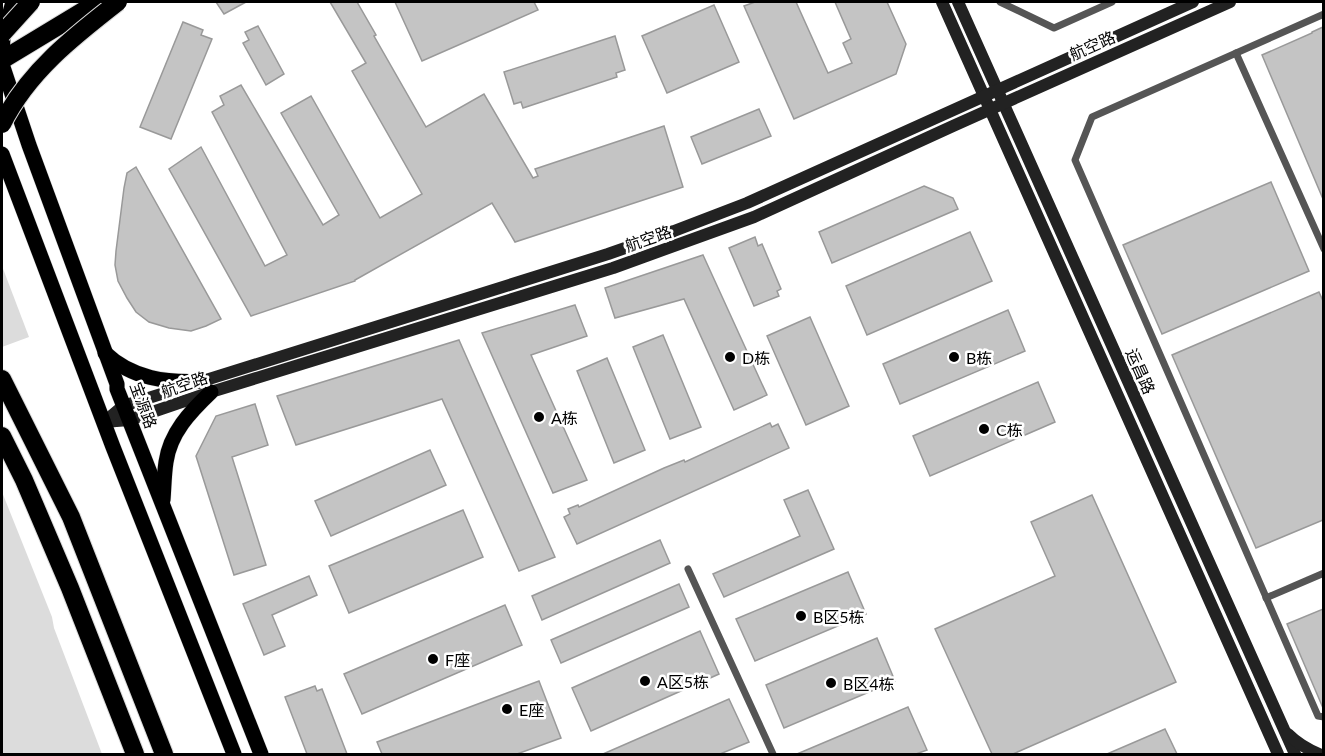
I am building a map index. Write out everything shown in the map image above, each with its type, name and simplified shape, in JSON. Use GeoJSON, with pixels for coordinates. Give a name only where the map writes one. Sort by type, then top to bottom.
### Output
{"type":"FeatureCollection","features":[{"type":"Feature","properties":{"kind":"highway"},"geometry":{"type":"LineString","coordinates":[[2,34],[31,2]]}},
{"type":"Feature","properties":{"kind":"highway"},"geometry":{"type":"LineString","coordinates":[[2,61],[98,2]]}},
{"type":"Feature","properties":{"kind":"highway"},"geometry":{"type":"LineString","coordinates":[[2,124],[32,77],[80,31],[118,2]]}},
{"type":"Feature","properties":{"kind":"highway"},"geometry":{"type":"LineString","coordinates":[[2,379],[71,517],[164,754]]}},
{"type":"Feature","properties":{"kind":"highway"},"geometry":{"type":"LineString","coordinates":[[2,436],[24,480],[70,588],[135,754]]}},
{"type":"Feature","properties":{"kind":"main road"},"geometry":{"type":"LineString","coordinates":[[2,61],[3,37],[13,2]]}},
{"type":"Feature","properties":{"kind":"main road","name":"宝源路"},"geometry":{"type":"LineString","coordinates":[[2,61],[25,135],[117,389],[261,754]]}},
{"type":"Feature","properties":{"kind":"main road"},"geometry":{"type":"LineString","coordinates":[[2,154],[234,754]]}},
{"type":"Feature","properties":{"kind":"main road"},"geometry":{"type":"LineString","coordinates":[[105,352],[115,362],[143,376],[207,386],[172,440],[166,461],[163,506]]}},
{"type":"Feature","properties":{"kind":"street","name":"运昌路"},"geometry":{"type":"LineString","coordinates":[[942,2],[1278,754]]}},
{"type":"Feature","properties":{"kind":"street","name":"运昌路"},"geometry":{"type":"LineString","coordinates":[[958,2],[1295,754]]}},
{"type":"Feature","properties":{"kind":"street","name":"航空路"},"geometry":{"type":"LineString","coordinates":[[104,422],[597,258],[747,203],[1193,2]]}},
{"type":"Feature","properties":{"kind":"street","name":"航空路"},"geometry":{"type":"LineString","coordinates":[[207,386],[613,268],[754,217],[1230,2]]}},
{"type":"Feature","properties":{"kind":"street"},"geometry":{"type":"LineString","coordinates":[[1284,729],[1295,741],[1319,754]]}},
{"type":"Feature","properties":{"kind":"street"},"geometry":{"type":"LineString","coordinates":[[1268,731],[1271,754]]}},
{"type":"Feature","properties":{"kind":"lane"},"geometry":{"type":"LineString","coordinates":[[1000,2],[1054,28],[1112,2]]}},
{"type":"Feature","properties":{"kind":"lane"},"geometry":{"type":"LineString","coordinates":[[1323,14],[1092,117],[1075,160],[1318,716],[1323,717]]}},
{"type":"Feature","properties":{"kind":"lane"},"geometry":{"type":"LineString","coordinates":[[1236,53],[1323,249]]}},
{"type":"Feature","properties":{"kind":"lane"},"geometry":{"type":"LineString","coordinates":[[688,569],[773,754]]}},
{"type":"Feature","properties":{"kind":"lane"},"geometry":{"type":"LineString","coordinates":[[1266,598],[1323,573]]}},
{"type":"Feature","properties":{"kind":"shaded area"},"geometry":{"type":"Polygon","coordinates":[[[2,266],[29,337],[2,347],[2,266]]]}},
{"type":"Feature","properties":{"kind":"shaded area"},"geometry":{"type":"Polygon","coordinates":[[[2,492],[52,617],[54,628],[102,754],[2,754],[2,492]]]}},
{"type":"Feature","properties":{"kind":"building"},"geometry":{"type":"Polygon","coordinates":[[[216,2],[246,2],[224,14],[216,2]]]}},
{"type":"Feature","properties":{"kind":"building"},"geometry":{"type":"Polygon","coordinates":[[[330,2],[357,2],[426,127],[484,94],[533,178],[538,176],[535,169],[664,126],[683,187],[515,242],[492,203],[355,281],[251,316],[169,169],[201,147],[265,266],[287,255],[212,112],[224,105],[220,96],[241,85],[323,225],[339,215],[281,113],[311,96],[380,218],[422,194],[352,71],[366,63],[330,2]]]}},
{"type":"Feature","properties":{"kind":"building"},"geometry":{"type":"Polygon","coordinates":[[[395,2],[534,2],[538,10],[422,61],[395,2]]]}},
{"type":"Feature","properties":{"kind":"building"},"geometry":{"type":"Polygon","coordinates":[[[755,2],[796,2],[828,73],[852,63],[843,43],[851,39],[835,2],[887,2],[906,44],[896,74],[794,119],[744,6],[755,2]]]}},
{"type":"Feature","properties":{"kind":"building"},"geometry":{"type":"Polygon","coordinates":[[[714,5],[739,62],[667,93],[642,36],[714,5]]]}},
{"type":"Feature","properties":{"kind":"building"},"geometry":{"type":"Polygon","coordinates":[[[183,22],[203,30],[201,35],[212,39],[171,139],[140,127],[183,22]]]}},
{"type":"Feature","properties":{"kind":"building"},"geometry":{"type":"Polygon","coordinates":[[[258,26],[284,74],[266,85],[243,43],[249,40],[245,32],[258,26]]]}},
{"type":"Feature","properties":{"kind":"building"},"geometry":{"type":"Polygon","coordinates":[[[1323,27],[1323,199],[1262,55],[1323,27]]]}},
{"type":"Feature","properties":{"kind":"building"},"geometry":{"type":"Polygon","coordinates":[[[615,36],[625,70],[616,73],[617,77],[523,108],[521,102],[514,104],[504,72],[615,36]]]}},
{"type":"Feature","properties":{"kind":"building"},"geometry":{"type":"Polygon","coordinates":[[[759,109],[771,136],[702,164],[691,137],[759,109]]]}},
{"type":"Feature","properties":{"kind":"building"},"geometry":{"type":"Polygon","coordinates":[[[136,167],[221,319],[191,331],[169,328],[149,322],[136,312],[127,298],[118,281],[115,265],[127,173],[136,167]]]}},
{"type":"Feature","properties":{"kind":"building"},"geometry":{"type":"Polygon","coordinates":[[[1271,182],[1309,271],[1162,334],[1123,245],[1271,182]]]}},
{"type":"Feature","properties":{"kind":"building"},"geometry":{"type":"Polygon","coordinates":[[[924,186],[953,198],[958,209],[832,263],[819,232],[924,186]]]}},
{"type":"Feature","properties":{"kind":"building"},"geometry":{"type":"Polygon","coordinates":[[[970,232],[992,281],[867,335],[846,286],[970,232]]]}},
{"type":"Feature","properties":{"kind":"building"},"geometry":{"type":"Polygon","coordinates":[[[755,237],[758,246],[762,244],[781,289],[777,291],[779,296],[754,306],[729,248],[755,237]]]}},
{"type":"Feature","properties":{"kind":"building","name":"D栋"},"geometry":{"type":"Polygon","coordinates":[[[703,255],[767,395],[734,410],[684,299],[615,318],[605,288],[703,255]]]}},
{"type":"Feature","properties":{"kind":"building"},"geometry":{"type":"Polygon","coordinates":[[[1319,292],[1323,301],[1323,520],[1256,548],[1172,355],[1319,292]]]}},
{"type":"Feature","properties":{"kind":"building","name":"A栋"},"geometry":{"type":"Polygon","coordinates":[[[575,305],[587,336],[531,355],[587,480],[553,493],[482,333],[575,305]]]}},
{"type":"Feature","properties":{"kind":"building","name":"B栋"},"geometry":{"type":"Polygon","coordinates":[[[1008,310],[1025,351],[900,404],[883,364],[1008,310]]]}},
{"type":"Feature","properties":{"kind":"building","name":"D栋"},"geometry":{"type":"Polygon","coordinates":[[[810,317],[849,406],[806,425],[767,336],[810,317]]]}},
{"type":"Feature","properties":{"kind":"building"},"geometry":{"type":"Polygon","coordinates":[[[663,335],[701,427],[670,439],[633,347],[663,335]]]}},
{"type":"Feature","properties":{"kind":"building"},"geometry":{"type":"Polygon","coordinates":[[[459,340],[555,557],[519,571],[442,399],[296,445],[277,396],[459,340]]]}},
{"type":"Feature","properties":{"kind":"building"},"geometry":{"type":"Polygon","coordinates":[[[607,358],[645,450],[614,463],[577,371],[607,358]]]}},
{"type":"Feature","properties":{"kind":"building","name":"C栋"},"geometry":{"type":"Polygon","coordinates":[[[1038,382],[1055,422],[930,476],[913,436],[1038,382]]]}},
{"type":"Feature","properties":{"kind":"building"},"geometry":{"type":"Polygon","coordinates":[[[255,404],[268,445],[232,457],[266,565],[234,575],[196,456],[216,416],[255,404]]]}},
{"type":"Feature","properties":{"kind":"building"},"geometry":{"type":"Polygon","coordinates":[[[770,423],[772,427],[778,424],[789,448],[577,544],[564,517],[570,514],[568,509],[578,505],[579,507],[664,468],[684,460],[685,462],[770,423]]]}},
{"type":"Feature","properties":{"kind":"building"},"geometry":{"type":"Polygon","coordinates":[[[430,450],[446,485],[331,536],[315,501],[430,450]]]}},
{"type":"Feature","properties":{"kind":"building"},"geometry":{"type":"Polygon","coordinates":[[[808,490],[834,549],[724,597],[713,574],[800,536],[784,500],[808,490]]]}},
{"type":"Feature","properties":{"kind":"building"},"geometry":{"type":"Polygon","coordinates":[[[1092,495],[1176,682],[1013,754],[992,754],[935,629],[1055,576],[1031,522],[1092,495]]]}},
{"type":"Feature","properties":{"kind":"building"},"geometry":{"type":"Polygon","coordinates":[[[463,510],[483,557],[349,613],[329,566],[463,510]]]}},
{"type":"Feature","properties":{"kind":"building"},"geometry":{"type":"Polygon","coordinates":[[[660,540],[670,563],[542,620],[532,596],[660,540]]]}},
{"type":"Feature","properties":{"kind":"building","name":"B区5栋"},"geometry":{"type":"Polygon","coordinates":[[[848,572],[866,614],[755,661],[736,619],[848,572]]]}},
{"type":"Feature","properties":{"kind":"building"},"geometry":{"type":"Polygon","coordinates":[[[309,576],[317,595],[272,615],[285,646],[264,655],[243,604],[309,576]]]}},
{"type":"Feature","properties":{"kind":"building"},"geometry":{"type":"Polygon","coordinates":[[[679,584],[689,607],[561,663],[551,640],[679,584]]]}},
{"type":"Feature","properties":{"kind":"building","name":"F座"},"geometry":{"type":"Polygon","coordinates":[[[505,605],[522,645],[362,714],[344,674],[505,605]]]}},
{"type":"Feature","properties":{"kind":"building"},"geometry":{"type":"Polygon","coordinates":[[[1323,609],[1323,708],[1287,624],[1323,609]]]}},
{"type":"Feature","properties":{"kind":"building","name":"A区5栋"},"geometry":{"type":"Polygon","coordinates":[[[700,631],[719,674],[591,731],[572,688],[700,631]]]}},
{"type":"Feature","properties":{"kind":"building","name":"B区4栋"},"geometry":{"type":"Polygon","coordinates":[[[877,638],[895,681],[784,728],[766,685],[877,638]]]}},
{"type":"Feature","properties":{"kind":"building","name":"E座"},"geometry":{"type":"Polygon","coordinates":[[[539,681],[561,738],[517,754],[382,754],[377,742],[539,681]]]}},
{"type":"Feature","properties":{"kind":"building"},"geometry":{"type":"Polygon","coordinates":[[[315,686],[317,691],[322,689],[347,754],[307,754],[285,697],[315,686]]]}},
{"type":"Feature","properties":{"kind":"building"},"geometry":{"type":"Polygon","coordinates":[[[729,699],[749,742],[720,754],[603,754],[729,699]]]}},
{"type":"Feature","properties":{"kind":"building"},"geometry":{"type":"Polygon","coordinates":[[[908,707],[927,750],[916,754],[797,754],[908,707]]]}},
{"type":"Feature","properties":{"kind":"building"},"geometry":{"type":"Polygon","coordinates":[[[1165,729],[1177,754],[1107,754],[1165,729]]]}},
{"type":"Feature","properties":{"kind":"place","name":"D栋"},"geometry":{"type":"Point","coordinates":[730,357]}},
{"type":"Feature","properties":{"kind":"place","name":"B栋"},"geometry":{"type":"Point","coordinates":[954,357]}},
{"type":"Feature","properties":{"kind":"place","name":"A栋"},"geometry":{"type":"Point","coordinates":[539,417]}},
{"type":"Feature","properties":{"kind":"place","name":"C栋"},"geometry":{"type":"Point","coordinates":[984,429]}},
{"type":"Feature","properties":{"kind":"place","name":"B区5栋"},"geometry":{"type":"Point","coordinates":[801,616]}},
{"type":"Feature","properties":{"kind":"place","name":"F座"},"geometry":{"type":"Point","coordinates":[433,659]}},
{"type":"Feature","properties":{"kind":"place","name":"A区5栋"},"geometry":{"type":"Point","coordinates":[645,681]}},
{"type":"Feature","properties":{"kind":"place","name":"B区4栋"},"geometry":{"type":"Point","coordinates":[831,683]}},
{"type":"Feature","properties":{"kind":"place","name":"E座"},"geometry":{"type":"Point","coordinates":[507,709]}}]}
